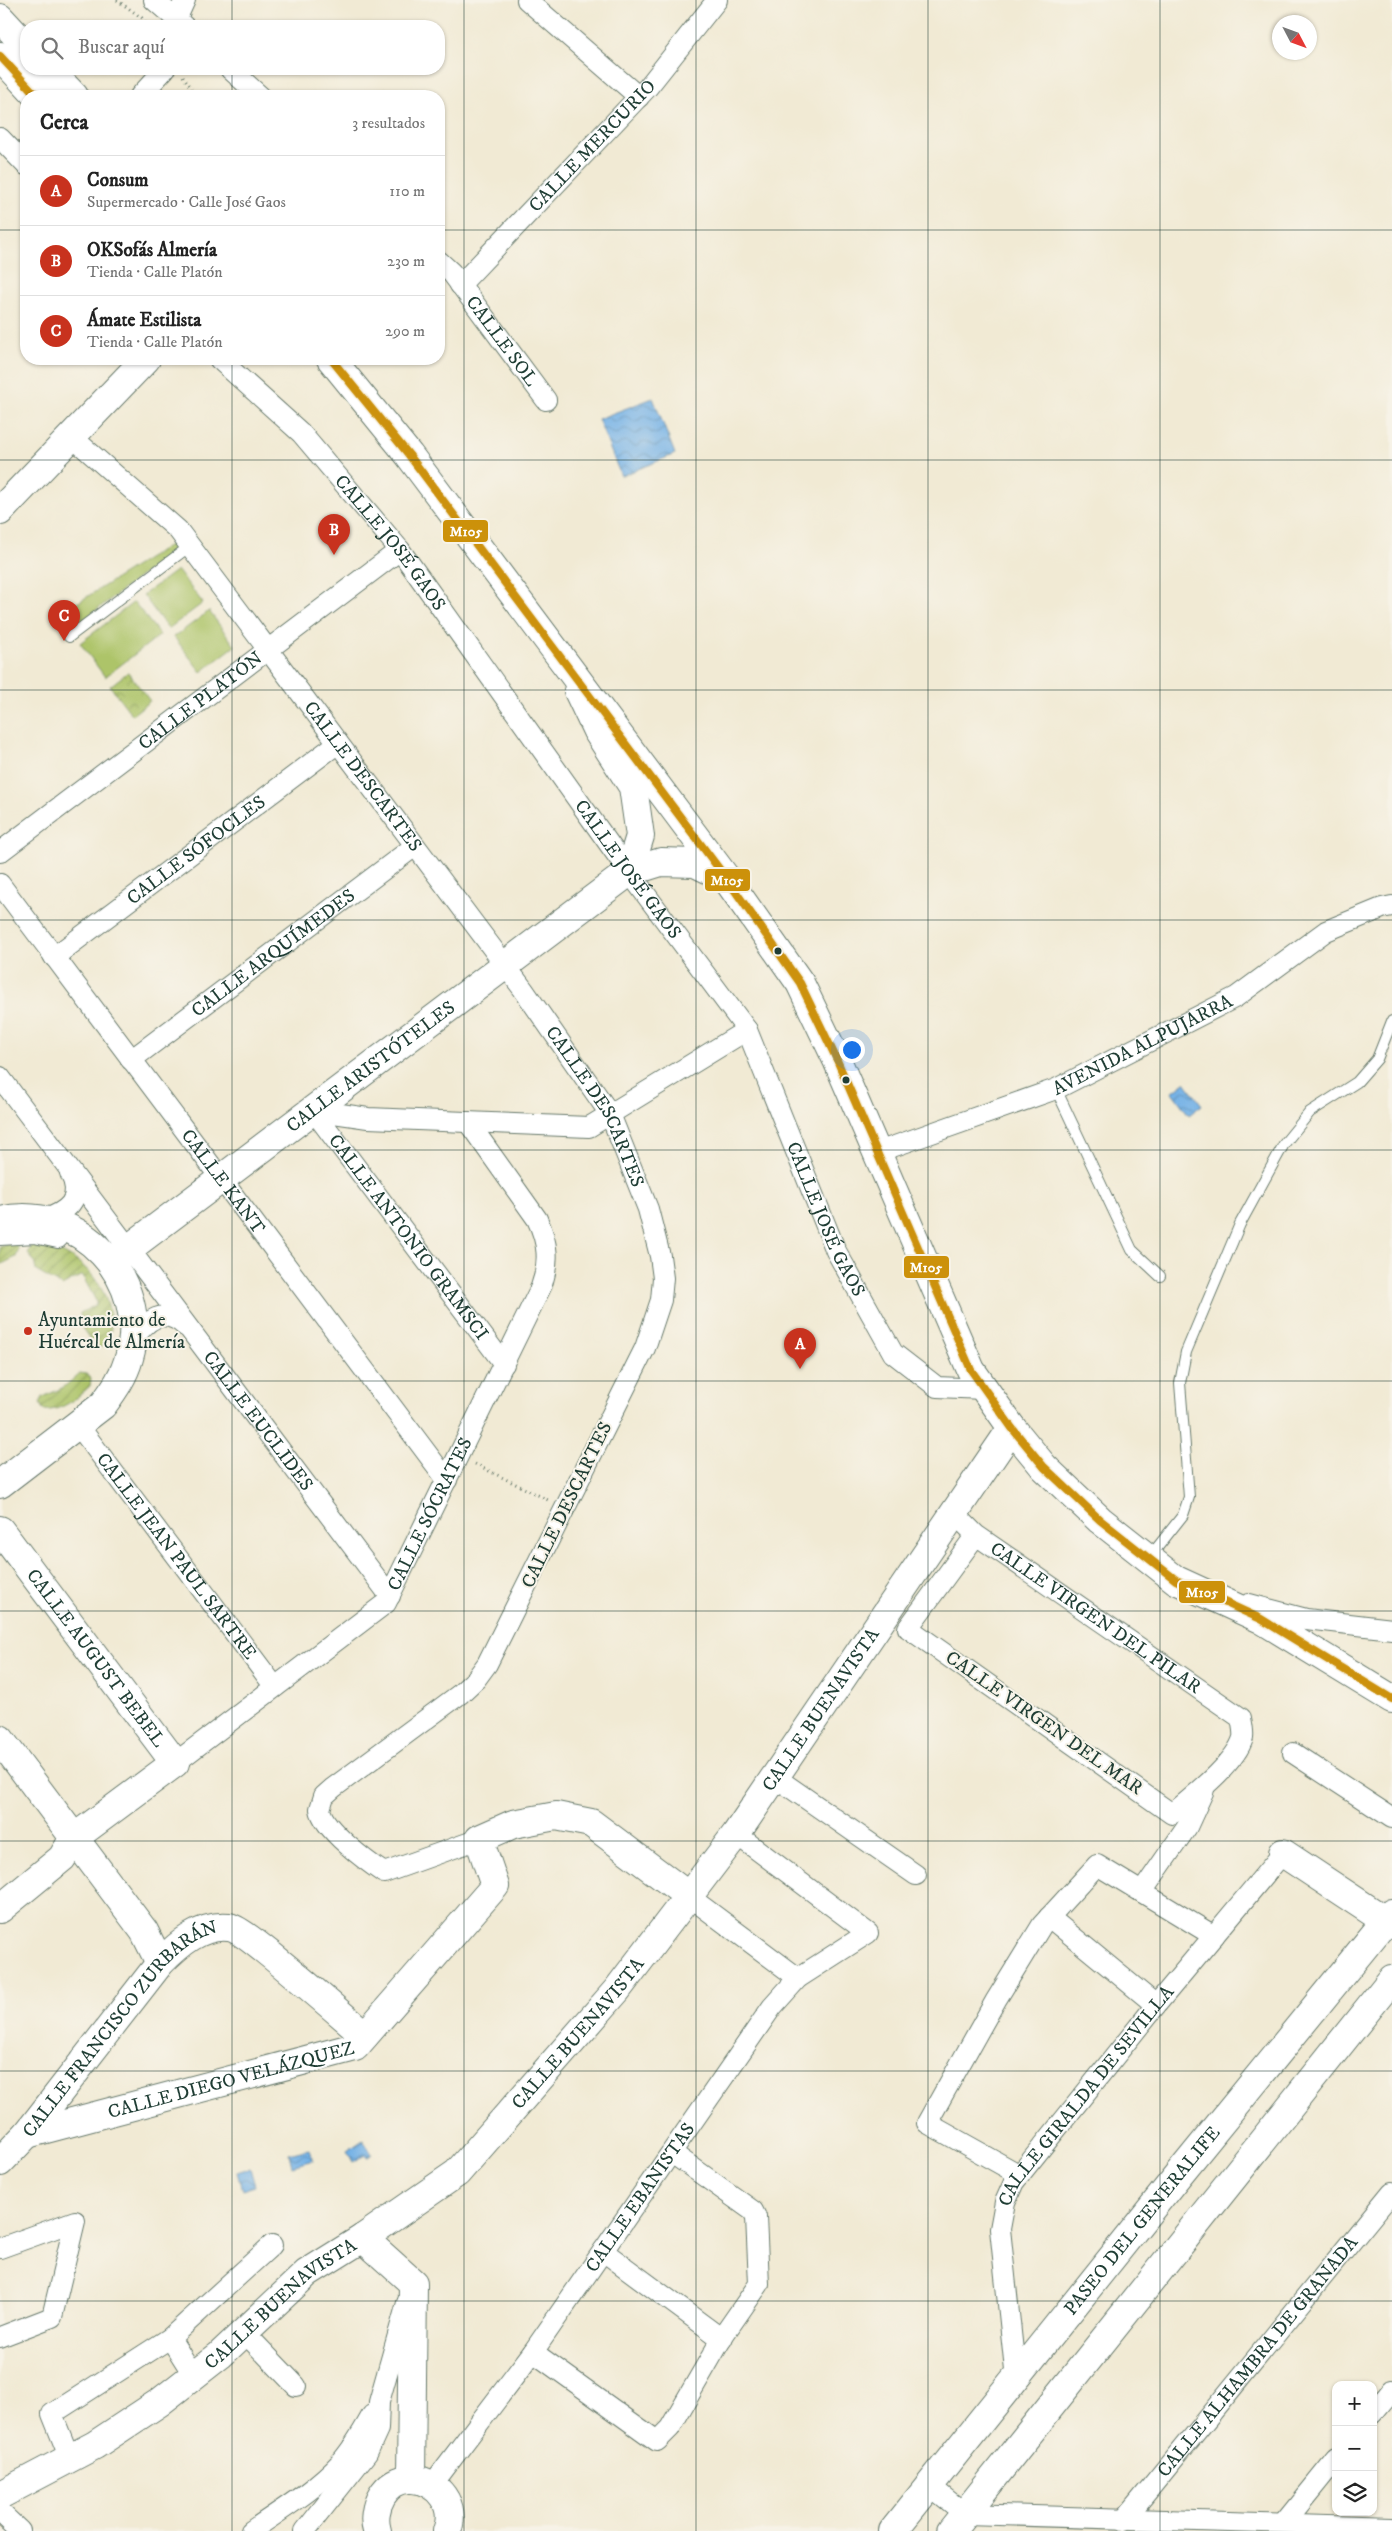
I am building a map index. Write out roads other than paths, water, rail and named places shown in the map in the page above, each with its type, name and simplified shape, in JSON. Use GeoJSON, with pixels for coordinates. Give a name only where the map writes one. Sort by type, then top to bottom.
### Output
{"type":"FeatureCollection","features":[{"type":"Feature","properties":{"kind":"main road"},"geometry":{"type":"LineString","coordinates":[[0,18],[20,40]]}},
{"type":"Feature","properties":{"kind":"main road"},"geometry":{"type":"LineString","coordinates":[[0,56],[32,90]]}},
{"type":"Feature","properties":{"kind":"main road"},"geometry":{"type":"LineString","coordinates":[[54,75],[68,90]]}},
{"type":"Feature","properties":{"kind":"main road"},"geometry":{"type":"LineString","coordinates":[[0,511],[140,365]]}},
{"type":"Feature","properties":{"kind":"main road"},"geometry":{"type":"LineString","coordinates":[[336,365],[409,455],[726,878],[800,983],[836,1060],[971,1370],[1012,1428],[1044,1467],[1100,1520],[1176,1580],[1287,1634],[1392,1699]]}},
{"type":"Feature","properties":{"kind":"main road"},"geometry":{"type":"LineString","coordinates":[[566,665],[597,731],[633,787],[640,836],[629,872]]}},
{"type":"Feature","properties":{"kind":"main road","name":"CALLE ARISTÓTELES"},"geometry":{"type":"LineString","coordinates":[[120,1255],[629,872],[661,862],[695,863],[726,878]]}},
{"type":"Feature","properties":{"kind":"main road"},"geometry":{"type":"LineString","coordinates":[[0,1221],[22,1218],[43,1220],[77,1232],[92,1242],[120,1255],[130,1303],[133,1339],[130,1357],[114,1390],[103,1405],[0,1484]]}},
{"type":"Feature","properties":{"kind":"main road","name":"CALLE BUENAVISTA"},"geometry":{"type":"LineString","coordinates":[[0,2495],[70,2459],[160,2402],[220,2355],[306,2273],[363,2238],[457,2173],[617,1990],[687,1895],[736,1834],[953,1512],[1012,1428]]}},
{"type":"Feature","properties":{"kind":"main road","name":"CALLE AUGUST BEBEL"},"geometry":{"type":"LineString","coordinates":[[0,1530],[175,1763]]}},
{"type":"Feature","properties":{"kind":"main road"},"geometry":{"type":"LineString","coordinates":[[0,1740],[144,1931],[160,1962]]}},
{"type":"Feature","properties":{"kind":"main road","name":"CALLE SÓCRATES"},"geometry":{"type":"LineString","coordinates":[[0,1909],[62,1858],[74,1838],[175,1763]]}},
{"type":"Feature","properties":{"kind":"main road"},"geometry":{"type":"LineString","coordinates":[[479,1839],[513,1824],[556,1816],[592,1823],[687,1895]]}},
{"type":"Feature","properties":{"kind":"main road","name":"CALLE DIEGO VELÁZQUEZ"},"geometry":{"type":"LineString","coordinates":[[27,2134],[355,2047],[495,1886],[479,1839]]}},
{"type":"Feature","properties":{"kind":"main road"},"geometry":{"type":"LineString","coordinates":[[1283,1853],[1390,1920]]}},
{"type":"Feature","properties":{"kind":"main road","name":"PASEO DEL GENERALIFE"},"geometry":{"type":"LineString","coordinates":[[893,2531],[1390,1920]]}},
{"type":"Feature","properties":{"kind":"main road","name":"CALLE FRANCISCO ZURBARÁN"},"geometry":{"type":"LineString","coordinates":[[0,2162],[27,2134],[160,1962],[176,1946],[194,1934],[213,1928],[231,1927],[254,1942],[365,2035]]}},
{"type":"Feature","properties":{"kind":"main road"},"geometry":{"type":"LineString","coordinates":[[958,2522],[1392,1979]]}},
{"type":"Feature","properties":{"kind":"main road"},"geometry":{"type":"LineString","coordinates":[[363,2238],[413,2283],[422,2482]]}},
{"type":"Feature","properties":{"kind":"main road"},"geometry":{"type":"LineString","coordinates":[[378,2531],[374,2522],[376,2506],[383,2493],[396,2483],[422,2482],[444,2496],[450,2510],[450,2524],[447,2531]]}},
{"type":"Feature","properties":{"kind":"street"},"geometry":{"type":"LineString","coordinates":[[154,0],[175,20]]}},
{"type":"Feature","properties":{"kind":"street"},"geometry":{"type":"LineString","coordinates":[[180,20],[185,0]]}},
{"type":"Feature","properties":{"kind":"street"},"geometry":{"type":"LineString","coordinates":[[527,0],[639,97]]}},
{"type":"Feature","properties":{"kind":"street","name":"CALLE MERCURIO"},"geometry":{"type":"LineString","coordinates":[[460,285],[639,97],[717,0]]}},
{"type":"Feature","properties":{"kind":"street"},"geometry":{"type":"LineString","coordinates":[[146,90],[159,75]]}},
{"type":"Feature","properties":{"kind":"street"},"geometry":{"type":"LineString","coordinates":[[160,90],[166,75]]}},
{"type":"Feature","properties":{"kind":"street"},"geometry":{"type":"LineString","coordinates":[[237,75],[253,90]]}},
{"type":"Feature","properties":{"kind":"street"},"geometry":{"type":"LineString","coordinates":[[0,138],[20,159]]}},
{"type":"Feature","properties":{"kind":"street","name":"CALLE SOL"},"geometry":{"type":"LineString","coordinates":[[445,268],[460,285],[546,400]]}},
{"type":"Feature","properties":{"kind":"street","name":"CALLE JOSÉ GAOS"},"geometry":{"type":"LineString","coordinates":[[226,365],[301,432],[400,550],[629,872],[747,1030],[836,1251],[893,1353],[937,1387],[984,1389]]}},
{"type":"Feature","properties":{"kind":"street","name":"CALLE DESCARTES"},"geometry":{"type":"LineString","coordinates":[[72,437],[178,530],[505,965],[610,1114],[648,1209],[660,1256],[663,1278],[661,1300],[645,1348],[487,1664],[476,1679],[460,1694],[324,1796],[320,1809],[326,1824],[372,1865],[384,1873],[479,1839]]}},
{"type":"Feature","properties":{"kind":"street","name":"CALLE PLATÓN"},"geometry":{"type":"LineString","coordinates":[[0,852],[400,550]]}},
{"type":"Feature","properties":{"kind":"street","name":"CALLE SÓFOCLES"},"geometry":{"type":"LineString","coordinates":[[54,957],[338,743]]}},
{"type":"Feature","properties":{"kind":"street","name":"CALLE ARQUÍMEDES"},"geometry":{"type":"LineString","coordinates":[[131,1060],[415,846]]}},
{"type":"Feature","properties":{"kind":"street","name":"CALLE KANT"},"geometry":{"type":"LineString","coordinates":[[0,884],[447,1480]]}},
{"type":"Feature","properties":{"kind":"street","name":"AVENIDA ALPUJARRA"},"geometry":{"type":"LineString","coordinates":[[875,1153],[1056,1089],[1236,997],[1326,931],[1382,908],[1392,906]]}},
{"type":"Feature","properties":{"kind":"street"},"geometry":{"type":"LineString","coordinates":[[313,1110],[368,1118],[589,1127],[747,1030]]}},
{"type":"Feature","properties":{"kind":"street","name":"CALLE EUCLIDES"},"geometry":{"type":"LineString","coordinates":[[1,1079],[67,1166],[120,1255],[190,1331],[390,1596]]}},
{"type":"Feature","properties":{"kind":"street","name":"CALLE ANTONIO GRAMSCI"},"geometry":{"type":"LineString","coordinates":[[313,1110],[504,1364]]}},
{"type":"Feature","properties":{"kind":"street","name":"CALLE SÓCRATES"},"geometry":{"type":"LineString","coordinates":[[175,1763],[386,1603],[541,1287],[547,1253],[542,1230],[537,1219],[468,1122]]}},
{"type":"Feature","properties":{"kind":"street"},"geometry":{"type":"LineString","coordinates":[[43,1220],[59,1215],[72,1203],[75,1186],[67,1166]]}},
{"type":"Feature","properties":{"kind":"street"},"geometry":{"type":"LineString","coordinates":[[0,1235],[22,1232],[48,1234],[83,1250],[100,1265],[115,1286],[121,1303],[123,1322],[122,1342],[116,1362],[110,1376],[94,1398],[0,1469]]}},
{"type":"Feature","properties":{"kind":"street"},"geometry":{"type":"LineString","coordinates":[[133,1339],[142,1326],[157,1317],[174,1318],[190,1331]]}},
{"type":"Feature","properties":{"kind":"street","name":"CALLE JEAN PAUL SARTRE"},"geometry":{"type":"LineString","coordinates":[[78,1425],[275,1687]]}},
{"type":"Feature","properties":{"kind":"street","name":"CALLE VIRGEN DEL PILAR"},"geometry":{"type":"LineString","coordinates":[[953,1512],[976,1535],[1241,1718]]}},
{"type":"Feature","properties":{"kind":"street","name":"CALLE VIRGEN DEL MAR"},"geometry":{"type":"LineString","coordinates":[[976,1535],[908,1628],[1172,1814],[1207,1784],[1239,1748],[1243,1735],[1241,1718]]}},
{"type":"Feature","properties":{"kind":"street"},"geometry":{"type":"LineString","coordinates":[[1208,1595],[1306,1620],[1392,1630]]}},
{"type":"Feature","properties":{"kind":"street"},"geometry":{"type":"LineString","coordinates":[[1293,1753],[1392,1818]]}},
{"type":"Feature","properties":{"kind":"street"},"geometry":{"type":"LineString","coordinates":[[775,1777],[916,1875]]}},
{"type":"Feature","properties":{"kind":"street"},"geometry":{"type":"LineString","coordinates":[[1142,1892],[1187,1827],[1207,1784]]}},
{"type":"Feature","properties":{"kind":"street","name":"CALLE EBANISTAS"},"geometry":{"type":"LineString","coordinates":[[422,2482],[533,2352],[772,2007],[798,1978],[868,1933],[736,1834]]}},
{"type":"Feature","properties":{"kind":"street","name":"CALLE GIRALDA DE SEVILLA"},"geometry":{"type":"LineString","coordinates":[[1016,2378],[1000,2229],[1005,2202],[1020,2175],[1156,2005],[1283,1853]]}},
{"type":"Feature","properties":{"kind":"street"},"geometry":{"type":"LineString","coordinates":[[1020,2175],[927,2123],[996,2000],[1049,1917],[1097,1864],[1214,1936]]}},
{"type":"Feature","properties":{"kind":"street"},"geometry":{"type":"LineString","coordinates":[[687,1895],[798,1978]]}},
{"type":"Feature","properties":{"kind":"street"},"geometry":{"type":"LineString","coordinates":[[1049,1917],[1156,2005]]}},
{"type":"Feature","properties":{"kind":"street"},"geometry":{"type":"LineString","coordinates":[[533,2352],[658,2441],[670,2428],[686,2404],[722,2339],[759,2284],[756,2216],[753,2211],[672,2153]]}},
{"type":"Feature","properties":{"kind":"street","name":"CALLE ALHAMBRA DE GRANADA"},"geometry":{"type":"LineString","coordinates":[[1124,2520],[1392,2192]]}},
{"type":"Feature","properties":{"kind":"street"},"geometry":{"type":"LineString","coordinates":[[0,2248],[75,2221],[52,2317],[0,2337]]}},
{"type":"Feature","properties":{"kind":"street"},"geometry":{"type":"LineString","coordinates":[[70,2459],[52,2414],[170,2338],[272,2245]]}},
{"type":"Feature","properties":{"kind":"street"},"geometry":{"type":"LineString","coordinates":[[603,2251],[722,2339]]}},
{"type":"Feature","properties":{"kind":"street"},"geometry":{"type":"LineString","coordinates":[[251,2531],[308,2491],[340,2463],[362,2433],[379,2402],[413,2283]]}},
{"type":"Feature","properties":{"kind":"street"},"geometry":{"type":"LineString","coordinates":[[244,2332],[296,2386]]}},
{"type":"Feature","properties":{"kind":"street"},"geometry":{"type":"LineString","coordinates":[[170,2338],[194,2376]]}},
{"type":"Feature","properties":{"kind":"street"},"geometry":{"type":"LineString","coordinates":[[1377,2408],[1392,2390]]}},
{"type":"Feature","properties":{"kind":"street"},"geometry":{"type":"LineString","coordinates":[[305,2531],[367,2452],[378,2429],[379,2402]]}},
{"type":"Feature","properties":{"kind":"street"},"geometry":{"type":"LineString","coordinates":[[1285,2522],[1332,2465]]}},
{"type":"Feature","properties":{"kind":"street"},"geometry":{"type":"LineString","coordinates":[[930,2485],[958,2522],[1124,2520],[1285,2522],[1392,2527]]}},
{"type":"Feature","properties":{"kind":"street"},"geometry":{"type":"LineString","coordinates":[[0,2512],[20,2531]]}},
{"type":"Feature","properties":{"kind":"lane"},"geometry":{"type":"LineString","coordinates":[[69,638],[190,546]]}},
{"type":"Feature","properties":{"kind":"lane"},"geometry":{"type":"LineString","coordinates":[[1149,1558],[1183,1515],[1189,1497],[1180,1383],[1186,1352],[1240,1224],[1284,1144],[1310,1112],[1358,1082],[1376,1059],[1392,1020]]}},
{"type":"Feature","properties":{"kind":"lane"},"geometry":{"type":"LineString","coordinates":[[1056,1089],[1132,1250],[1160,1276]]}},
{"type":"Feature","properties":{"kind":"water"},"geometry":{"type":"Polygon","coordinates":[[[653,398],[675,454],[621,476],[598,419],[653,398]]]}},
{"type":"Feature","properties":{"kind":"water"},"geometry":{"type":"Polygon","coordinates":[[[1185,1082],[1202,1105],[1189,1115],[1172,1092],[1185,1082]]]}},
{"type":"Feature","properties":{"kind":"water"},"geometry":{"type":"Polygon","coordinates":[[[363,2140],[372,2154],[367,2158],[365,2155],[353,2162],[347,2151],[363,2140]]]}},
{"type":"Feature","properties":{"kind":"water"},"geometry":{"type":"Polygon","coordinates":[[[309,2149],[313,2160],[292,2166],[289,2154],[309,2149]]]}},
{"type":"Feature","properties":{"kind":"water"},"geometry":{"type":"Polygon","coordinates":[[[250,2168],[255,2186],[242,2190],[237,2172],[250,2168]]]}},
{"type":"Feature","properties":{"kind":"place","name":"OKSofás Almería"},"geometry":{"type":"Point","coordinates":[334,555]}},
{"type":"Feature","properties":{"kind":"place","name":"Ámate Estilista"},"geometry":{"type":"Point","coordinates":[64,641]}},
{"type":"Feature","properties":{"kind":"place","name":"Ayuntamiento de Huércal de Almería"},"geometry":{"type":"Point","coordinates":[28,1331]}},
{"type":"Feature","properties":{"kind":"place","name":"Consum"},"geometry":{"type":"Point","coordinates":[800,1369]}}]}
